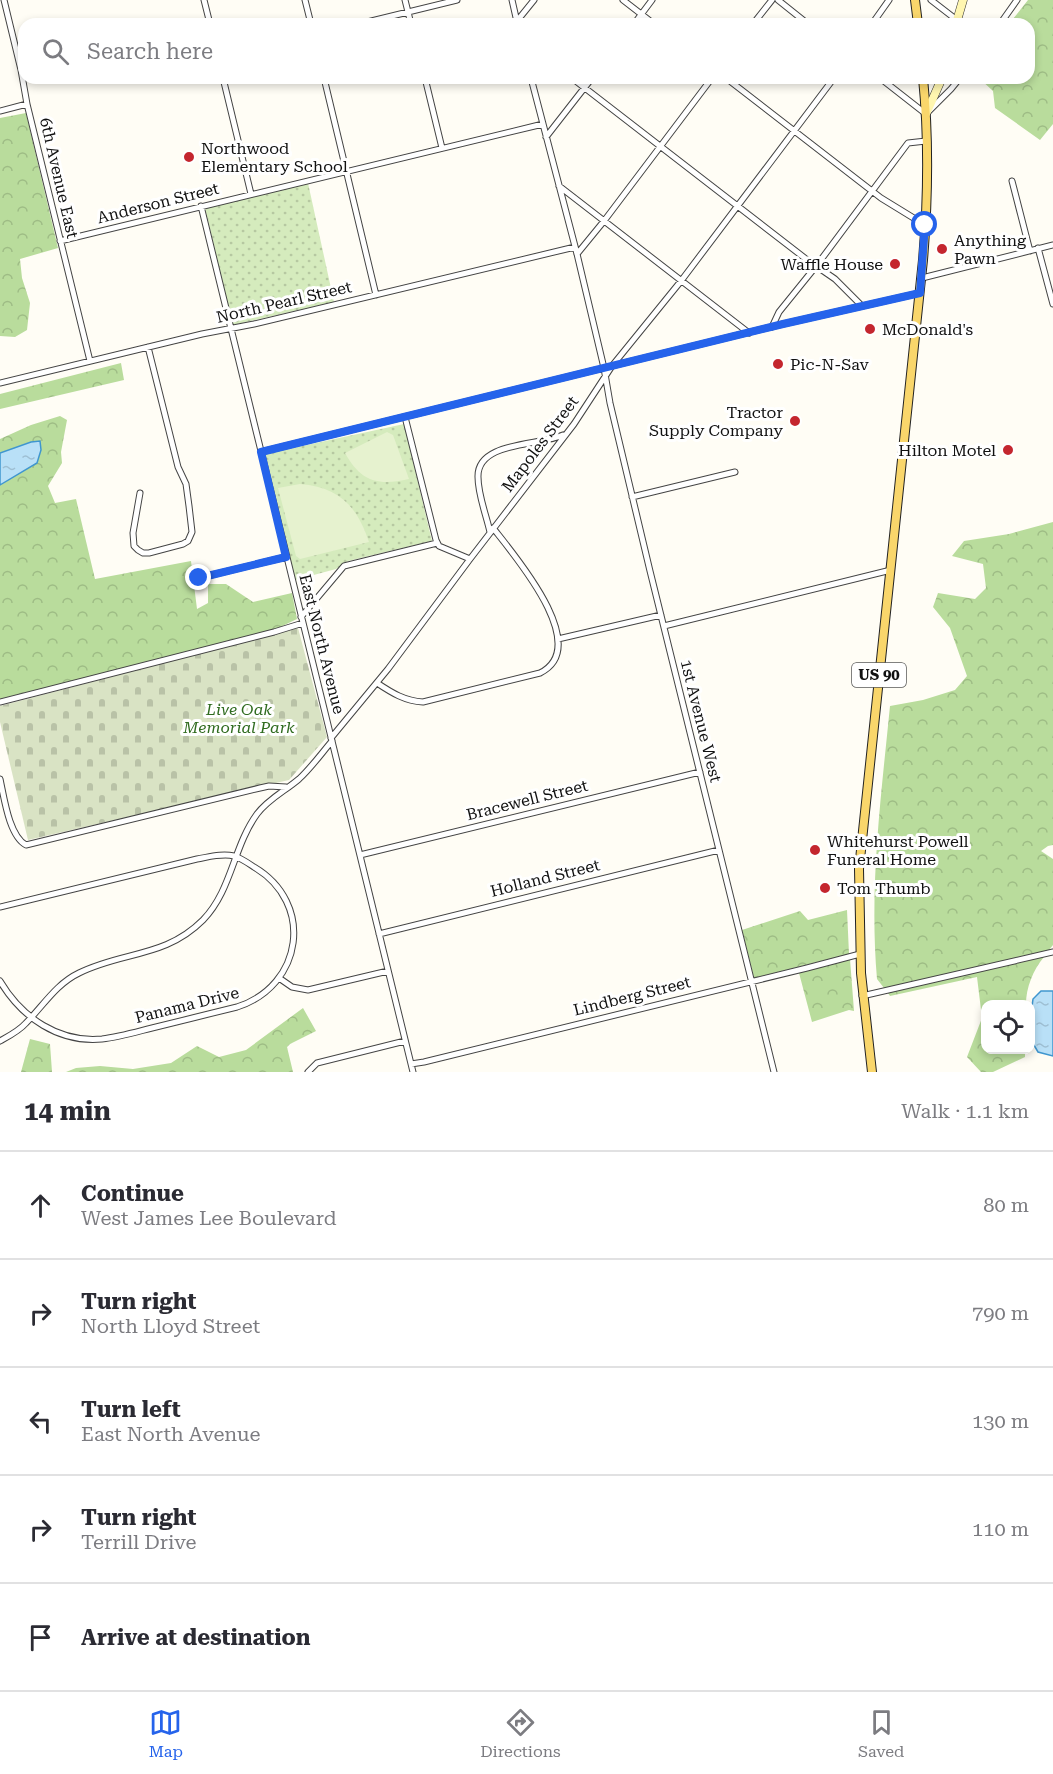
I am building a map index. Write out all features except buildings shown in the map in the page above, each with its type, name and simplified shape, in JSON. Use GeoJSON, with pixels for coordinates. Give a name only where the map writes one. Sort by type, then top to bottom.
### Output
{"type":"FeatureCollection","features":[{"type":"Feature","properties":{"kind":"main road"},"geometry":{"type":"LineString","coordinates":[[915,0],[917,18]]}},
{"type":"Feature","properties":{"kind":"main road","name":"US 90"},"geometry":{"type":"LineString","coordinates":[[872,1072],[862,996],[859,868],[922,278],[926,141],[924,84]]}},
{"type":"Feature","properties":{"kind":"street","name":"6th Avenue East"},"geometry":{"type":"LineString","coordinates":[[4,0],[3,11],[18,60]]}},
{"type":"Feature","properties":{"kind":"street"},"geometry":{"type":"LineString","coordinates":[[204,0],[208,18]]}},
{"type":"Feature","properties":{"kind":"street"},"geometry":{"type":"LineString","coordinates":[[305,0],[310,18]]}},
{"type":"Feature","properties":{"kind":"street"},"geometry":{"type":"LineString","coordinates":[[405,0],[410,18]]}},
{"type":"Feature","properties":{"kind":"street"},"geometry":{"type":"LineString","coordinates":[[384,18],[457,0]]}},
{"type":"Feature","properties":{"kind":"street"},"geometry":{"type":"LineString","coordinates":[[512,0],[517,18]]}},
{"type":"Feature","properties":{"kind":"street"},"geometry":{"type":"LineString","coordinates":[[521,18],[534,0]]}},
{"type":"Feature","properties":{"kind":"street"},"geometry":{"type":"LineString","coordinates":[[622,0],[646,18]]}},
{"type":"Feature","properties":{"kind":"street"},"geometry":{"type":"LineString","coordinates":[[638,18],[652,0]]}},
{"type":"Feature","properties":{"kind":"street"},"geometry":{"type":"LineString","coordinates":[[758,18],[772,0]]}},
{"type":"Feature","properties":{"kind":"street"},"geometry":{"type":"LineString","coordinates":[[778,0],[800,18]]}},
{"type":"Feature","properties":{"kind":"street"},"geometry":{"type":"LineString","coordinates":[[876,18],[889,0]]}},
{"type":"Feature","properties":{"kind":"street"},"geometry":{"type":"LineString","coordinates":[[931,0],[952,18]]}},
{"type":"Feature","properties":{"kind":"street"},"geometry":{"type":"LineString","coordinates":[[959,18],[963,0]]}},
{"type":"Feature","properties":{"kind":"street"},"geometry":{"type":"LineString","coordinates":[[1004,18],[1017,0]]}},
{"type":"Feature","properties":{"kind":"street","name":"6th Avenue East"},"geometry":{"type":"LineString","coordinates":[[23,84],[90,361]]}},
{"type":"Feature","properties":{"kind":"street"},"geometry":{"type":"LineString","coordinates":[[225,84],[251,194]]}},
{"type":"Feature","properties":{"kind":"street"},"geometry":{"type":"LineString","coordinates":[[325,84],[376,295]]}},
{"type":"Feature","properties":{"kind":"street"},"geometry":{"type":"LineString","coordinates":[[426,84],[442,148]]}},
{"type":"Feature","properties":{"kind":"street","name":"1st Avenue West"},"geometry":{"type":"LineString","coordinates":[[533,84],[577,254],[632,497],[774,1072]]}},
{"type":"Feature","properties":{"kind":"street"},"geometry":{"type":"LineString","coordinates":[[579,84],[835,279],[862,306]]}},
{"type":"Feature","properties":{"kind":"street"},"geometry":{"type":"LineString","coordinates":[[546,137],[587,84]]}},
{"type":"Feature","properties":{"kind":"street"},"geometry":{"type":"LineString","coordinates":[[577,254],[707,84]]}},
{"type":"Feature","properties":{"kind":"street"},"geometry":{"type":"LineString","coordinates":[[734,84],[872,191],[925,225]]}},
{"type":"Feature","properties":{"kind":"street","name":"Mapoles Street"},"geometry":{"type":"LineString","coordinates":[[0,1041],[20,1028],[53,992],[76,974],[89,968],[156,950],[172,943],[203,920],[218,900],[233,868],[240,843],[257,814],[272,798],[301,777],[377,683],[566,434],[612,366],[681,281],[830,84]]}},
{"type":"Feature","properties":{"kind":"street"},"geometry":{"type":"LineString","coordinates":[[888,84],[926,114]]}},
{"type":"Feature","properties":{"kind":"street"},"geometry":{"type":"LineString","coordinates":[[926,114],[939,84]]}},
{"type":"Feature","properties":{"kind":"street"},"geometry":{"type":"LineString","coordinates":[[926,114],[955,84]]}},
{"type":"Feature","properties":{"kind":"street"},"geometry":{"type":"LineString","coordinates":[[0,111],[27,104]]}},
{"type":"Feature","properties":{"kind":"street","name":"Anderson Street"},"geometry":{"type":"LineString","coordinates":[[60,240],[543,124]]}},
{"type":"Feature","properties":{"kind":"street"},"geometry":{"type":"LineString","coordinates":[[772,327],[779,312],[908,143],[926,141]]}},
{"type":"Feature","properties":{"kind":"street"},"geometry":{"type":"LineString","coordinates":[[1012,181],[1030,251]]}},
{"type":"Feature","properties":{"kind":"street"},"geometry":{"type":"LineString","coordinates":[[559,186],[749,333]]}},
{"type":"Feature","properties":{"kind":"street","name":"East North Avenue"},"geometry":{"type":"LineString","coordinates":[[201,206],[413,1072]]}},
{"type":"Feature","properties":{"kind":"street"},"geometry":{"type":"LineString","coordinates":[[922,278],[1053,245]]}},
{"type":"Feature","properties":{"kind":"street","name":"North Pearl Street"},"geometry":{"type":"LineString","coordinates":[[0,383],[575,247]]}},
{"type":"Feature","properties":{"kind":"street"},"geometry":{"type":"LineString","coordinates":[[1039,250],[1053,304]]}},
{"type":"Feature","properties":{"kind":"street"},"geometry":{"type":"LineString","coordinates":[[261,452],[920,293]]}},
{"type":"Feature","properties":{"kind":"street"},"geometry":{"type":"LineString","coordinates":[[140,493],[133,533],[134,546],[138,550],[149,553],[188,541],[192,532],[186,484],[179,471],[148,347]]}},
{"type":"Feature","properties":{"kind":"street"},"geometry":{"type":"LineString","coordinates":[[405,417],[437,543],[439,546],[470,559]]}},
{"type":"Feature","properties":{"kind":"street"},"geometry":{"type":"LineString","coordinates":[[377,683],[402,698],[423,702],[547,670],[557,656],[558,639],[547,608],[536,587],[517,559],[492,530],[478,482],[478,467],[497,450],[553,440],[566,434]]}},
{"type":"Feature","properties":{"kind":"street"},"geometry":{"type":"LineString","coordinates":[[632,497],[735,472]]}},
{"type":"Feature","properties":{"kind":"street"},"geometry":{"type":"LineString","coordinates":[[0,702],[274,632],[302,620],[344,566],[437,543]]}},
{"type":"Feature","properties":{"kind":"street"},"geometry":{"type":"LineString","coordinates":[[199,578],[286,557]]}},
{"type":"Feature","properties":{"kind":"street"},"geometry":{"type":"LineString","coordinates":[[664,626],[891,570]]}},
{"type":"Feature","properties":{"kind":"street"},"geometry":{"type":"LineString","coordinates":[[558,639],[661,615]]}},
{"type":"Feature","properties":{"kind":"street","name":"Bracewell Street"},"geometry":{"type":"LineString","coordinates":[[360,855],[700,772]]}},
{"type":"Feature","properties":{"kind":"street"},"geometry":{"type":"LineString","coordinates":[[0,779],[13,829],[17,837],[26,845],[269,786],[288,787]]}},
{"type":"Feature","properties":{"kind":"street","name":"Holland Street"},"geometry":{"type":"LineString","coordinates":[[379,934],[719,850]]}},
{"type":"Feature","properties":{"kind":"street"},"geometry":{"type":"LineString","coordinates":[[0,907],[197,859],[220,855],[236,856]]}},
{"type":"Feature","properties":{"kind":"street","name":"Panama Drive"},"geometry":{"type":"LineString","coordinates":[[0,981],[13,1000],[31,1018],[51,1031],[71,1037],[105,1039],[245,1005],[264,995],[285,969],[293,945],[293,921],[283,894],[270,878],[236,856]]}},
{"type":"Feature","properties":{"kind":"street"},"geometry":{"type":"LineString","coordinates":[[862,996],[1053,952]]}},
{"type":"Feature","properties":{"kind":"street","name":"Lindberg Street"},"geometry":{"type":"LineString","coordinates":[[411,1064],[860,954]]}},
{"type":"Feature","properties":{"kind":"street"},"geometry":{"type":"LineString","coordinates":[[279,978],[292,987],[308,990],[388,971]]}},
{"type":"Feature","properties":{"kind":"street"},"geometry":{"type":"LineString","coordinates":[[308,1072],[317,1063],[405,1041]]}},
{"type":"Feature","properties":{"kind":"green space"},"geometry":{"type":"Polygon","coordinates":[[[1028,0],[1053,0],[1053,124],[1040,140],[995,108],[993,91],[985,84],[1035,84],[1035,18],[1014,18],[1028,0]]]}},
{"type":"Feature","properties":{"kind":"green space"},"geometry":{"type":"Polygon","coordinates":[[[26,113],[58,248],[20,259],[22,278],[30,303],[27,330],[15,337],[0,336],[0,118],[26,113]]]}},
{"type":"Feature","properties":{"kind":"green space"},"geometry":{"type":"Polygon","coordinates":[[[308,183],[334,302],[233,325],[205,208],[308,183]]]}},
{"type":"Feature","properties":{"kind":"green space"},"geometry":{"type":"Polygon","coordinates":[[[121,363],[124,380],[0,409],[0,394],[121,363]]]}},
{"type":"Feature","properties":{"kind":"green space"},"geometry":{"type":"Polygon","coordinates":[[[60,416],[67,420],[61,452],[62,463],[48,486],[55,503],[76,499],[95,579],[191,561],[197,609],[208,603],[208,584],[226,584],[253,602],[292,593],[297,619],[274,630],[0,699],[0,485],[37,463],[40,441],[0,453],[0,439],[31,425],[60,416]]]}},
{"type":"Feature","properties":{"kind":"green space"},"geometry":{"type":"Polygon","coordinates":[[[404,424],[432,541],[348,561],[336,569],[295,580],[265,454],[404,424]]]}},
{"type":"Feature","properties":{"kind":"green space"},"geometry":{"type":"Polygon","coordinates":[[[387,432],[393,435],[409,479],[388,482],[371,479],[357,470],[345,453],[387,432]]]}},
{"type":"Feature","properties":{"kind":"green space"},"geometry":{"type":"Polygon","coordinates":[[[300,484],[326,489],[345,501],[359,518],[369,542],[300,559],[296,556],[278,488],[300,484]]]}},
{"type":"Feature","properties":{"kind":"green space"},"geometry":{"type":"Polygon","coordinates":[[[1053,522],[1053,845],[1041,851],[1053,859],[1053,945],[1049,950],[884,988],[877,979],[874,910],[877,842],[890,706],[923,700],[955,690],[967,676],[950,628],[933,607],[938,593],[975,599],[986,588],[983,564],[952,556],[964,541],[1009,534],[1053,522]]]}},
{"type":"Feature","properties":{"kind":"green space","name":"Live Oak Memorial Park"},"geometry":{"type":"Polygon","coordinates":[[[298,628],[327,737],[289,780],[28,840],[0,722],[0,706],[298,628]]]}},
{"type":"Feature","properties":{"kind":"green space"},"geometry":{"type":"Polygon","coordinates":[[[847,910],[849,954],[754,978],[742,930],[800,911],[808,920],[847,910]]]}},
{"type":"Feature","properties":{"kind":"green space"},"geometry":{"type":"Polygon","coordinates":[[[1044,957],[1031,979],[1026,1000],[981,1000],[981,1010],[977,977],[890,996],[888,993],[1044,957]]]}},
{"type":"Feature","properties":{"kind":"green space"},"geometry":{"type":"Polygon","coordinates":[[[850,959],[854,1011],[849,1010],[812,1022],[799,973],[850,959]]]}},
{"type":"Feature","properties":{"kind":"green space"},"geometry":{"type":"Polygon","coordinates":[[[303,1008],[316,1031],[287,1047],[293,1072],[66,1072],[76,1068],[100,1066],[133,1069],[171,1063],[197,1046],[219,1057],[246,1050],[303,1008]]]}},
{"type":"Feature","properties":{"kind":"green space"},"geometry":{"type":"Polygon","coordinates":[[[981,1021],[981,1054],[1025,1054],[1025,1057],[993,1072],[981,1072],[967,1057],[981,1021]]]}},
{"type":"Feature","properties":{"kind":"green space"},"geometry":{"type":"Polygon","coordinates":[[[30,1039],[50,1044],[52,1072],[21,1072],[30,1039]]]}},
{"type":"Feature","properties":{"kind":"water"},"geometry":{"type":"Polygon","coordinates":[[[40,441],[41,450],[37,463],[0,485],[0,453],[40,441]]]}},
{"type":"Feature","properties":{"kind":"water"},"geometry":{"type":"Polygon","coordinates":[[[1041,991],[1053,991],[1053,1056],[1038,1052],[1035,1047],[1035,1000],[1033,999],[1041,991]]]}},
{"type":"Feature","properties":{"kind":"place","name":"Northwood Elementary School"},"geometry":{"type":"Point","coordinates":[189,157]}},
{"type":"Feature","properties":{"kind":"place","name":"Anything Pawn"},"geometry":{"type":"Point","coordinates":[942,249]}},
{"type":"Feature","properties":{"kind":"place","name":"Waffle House"},"geometry":{"type":"Point","coordinates":[895,264]}},
{"type":"Feature","properties":{"kind":"place","name":"McDonald's"},"geometry":{"type":"Point","coordinates":[870,329]}},
{"type":"Feature","properties":{"kind":"place","name":"Pic-N-Sav"},"geometry":{"type":"Point","coordinates":[778,364]}},
{"type":"Feature","properties":{"kind":"place","name":"Tractor Supply Company"},"geometry":{"type":"Point","coordinates":[795,421]}},
{"type":"Feature","properties":{"kind":"place","name":"Hilton Motel"},"geometry":{"type":"Point","coordinates":[1008,450]}},
{"type":"Feature","properties":{"kind":"place","name":"Whitehurst Powell Funeral Home"},"geometry":{"type":"Point","coordinates":[815,850]}},
{"type":"Feature","properties":{"kind":"place","name":"Tom Thumb"},"geometry":{"type":"Point","coordinates":[825,888]}},
{"type":"Feature","properties":{"kind":"route"},"geometry":{"type":"LineString","coordinates":[[199,578],[286,557],[261,452],[783,324],[920,293],[925,225]]}}]}
